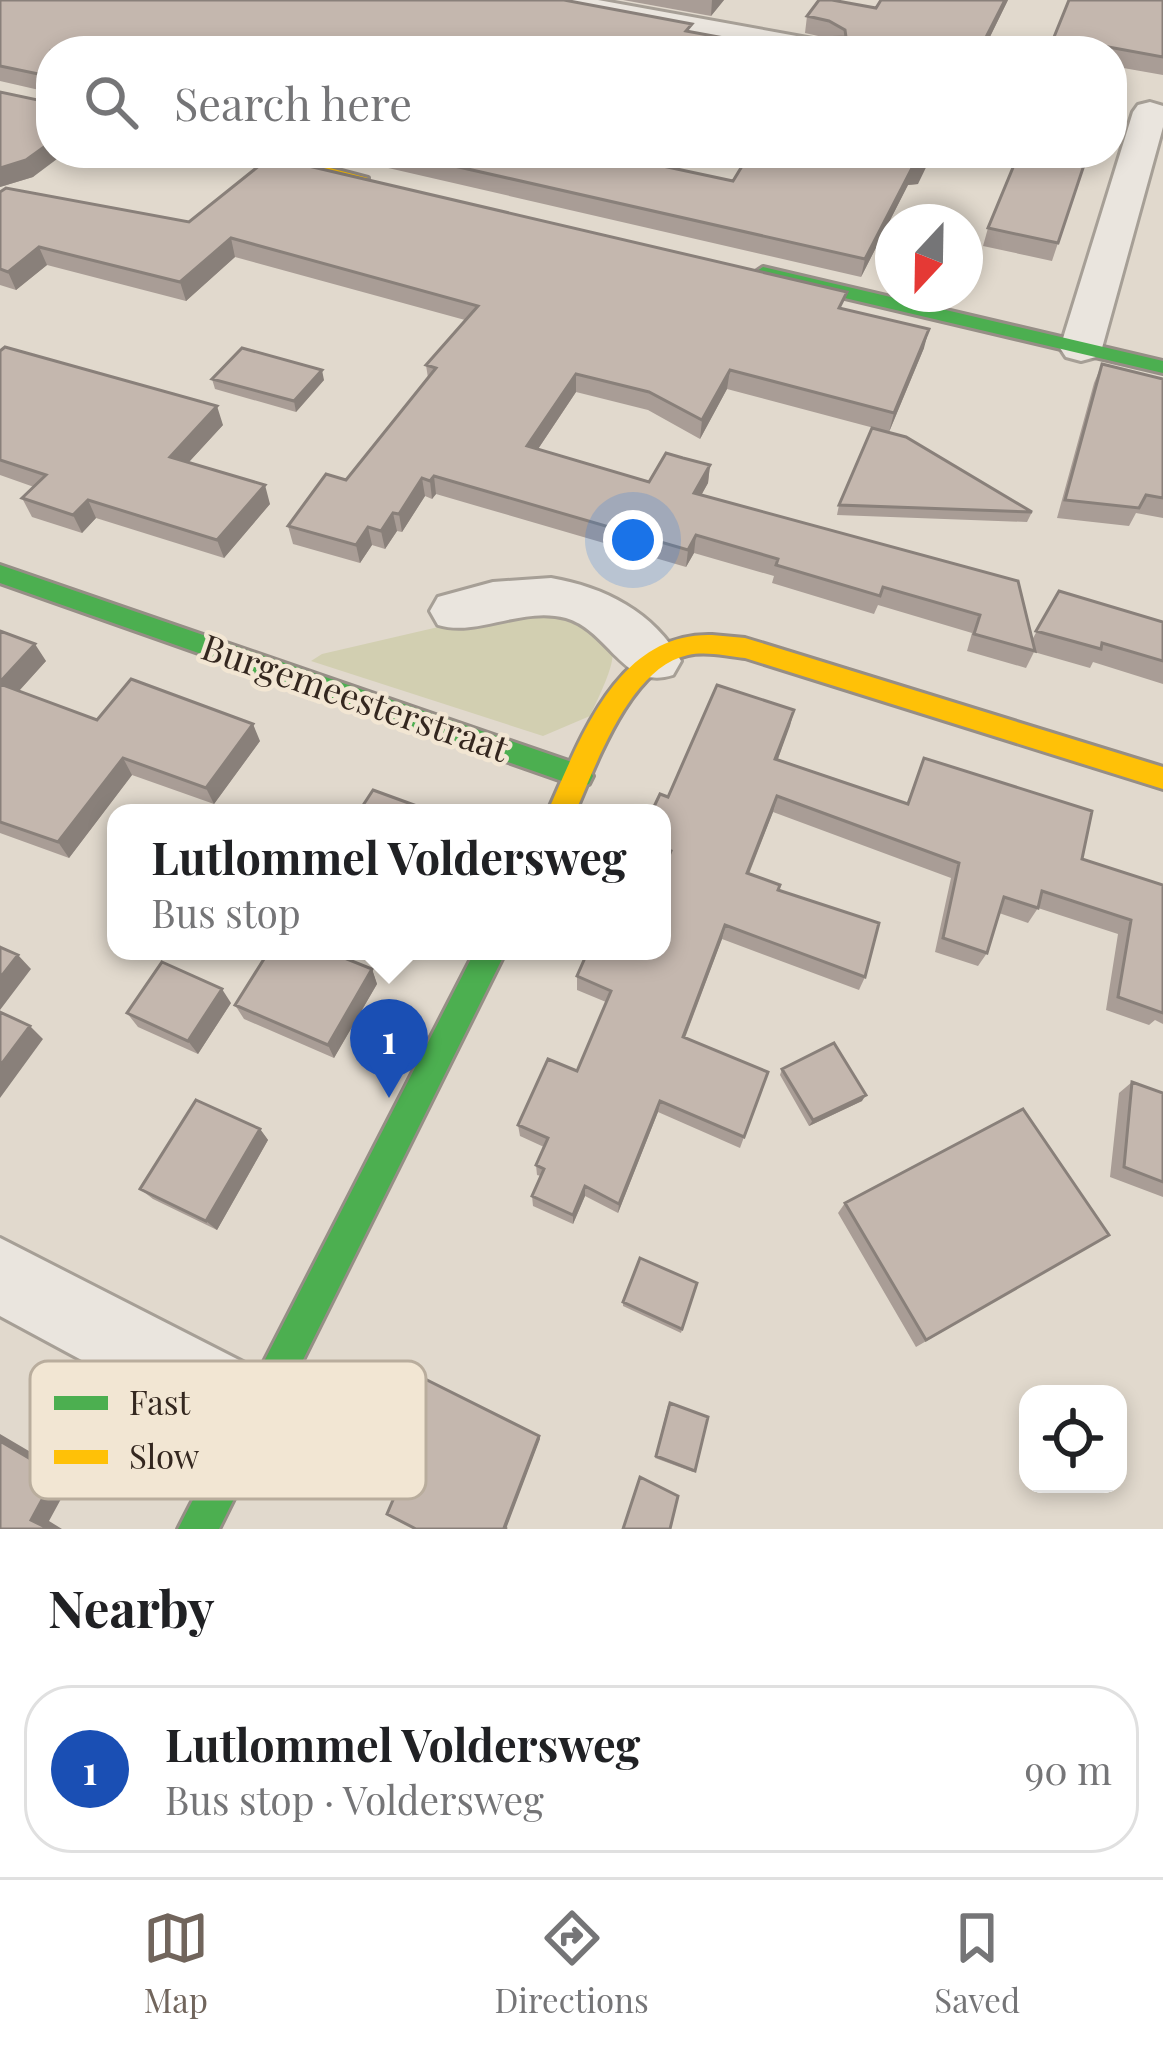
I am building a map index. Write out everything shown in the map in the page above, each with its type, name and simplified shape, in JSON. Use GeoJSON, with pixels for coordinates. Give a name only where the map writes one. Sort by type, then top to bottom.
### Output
{"type":"FeatureCollection","features":[{"type":"Feature","properties":{"kind":"street"},"geometry":{"type":"LineString","coordinates":[[549,0],[743,36]]}},
{"type":"Feature","properties":{"kind":"street"},"geometry":{"type":"LineString","coordinates":[[1081,348],[1142,110]]}},
{"type":"Feature","properties":{"kind":"street"},"geometry":{"type":"LineString","coordinates":[[316,168],[389,185]]}},
{"type":"Feature","properties":{"kind":"street"},"geometry":{"type":"LineString","coordinates":[[735,267],[1163,367]]}},
{"type":"Feature","properties":{"kind":"street","name":"Burgemeesterstraat"},"geometry":{"type":"LineString","coordinates":[[0,574],[579,776]]}},
{"type":"Feature","properties":{"kind":"street"},"geometry":{"type":"LineString","coordinates":[[456,611],[493,600],[566,597],[608,616],[654,661]]}},
{"type":"Feature","properties":{"kind":"street"},"geometry":{"type":"LineString","coordinates":[[565,804],[630,682],[672,649],[706,644],[745,648],[1163,778]]}},
{"type":"Feature","properties":{"kind":"street"},"geometry":{"type":"LineString","coordinates":[[284,1361],[486,960]]}},
{"type":"Feature","properties":{"kind":"street"},"geometry":{"type":"LineString","coordinates":[[0,1275],[162,1361]]}},
{"type":"Feature","properties":{"kind":"street"},"geometry":{"type":"LineString","coordinates":[[197,1529],[213,1499]]}},
{"type":"Feature","properties":{"kind":"shaded area"},"geometry":{"type":"Polygon","coordinates":[[[545,608],[605,634],[613,656],[590,716],[543,736],[311,661],[322,654],[503,612],[545,608]]]}},
{"type":"Feature","properties":{"kind":"building"},"geometry":{"type":"Polygon","coordinates":[[[0,0],[564,0],[692,24],[686,31],[713,36],[36,36],[36,74],[0,66],[0,0]]]}},
{"type":"Feature","properties":{"kind":"building"},"geometry":{"type":"Polygon","coordinates":[[[819,0],[876,8],[881,0],[1005,0],[987,36],[846,36],[845,30],[829,21],[807,16],[819,0]]]}},
{"type":"Feature","properties":{"kind":"building"},"geometry":{"type":"Polygon","coordinates":[[[1069,0],[1163,0],[1163,57],[1127,50],[1127,36],[1054,36],[1069,0]]]}},
{"type":"Feature","properties":{"kind":"building"},"geometry":{"type":"Polygon","coordinates":[[[0,92],[36,100],[36,153],[0,168],[0,92]]]}},
{"type":"Feature","properties":{"kind":"building"},"geometry":{"type":"Polygon","coordinates":[[[256,168],[317,168],[847,292],[839,308],[929,329],[894,413],[730,370],[702,420],[649,392],[576,374],[527,446],[649,482],[666,453],[710,465],[694,493],[1018,581],[1035,651],[974,634],[980,615],[883,587],[880,596],[696,535],[688,550],[434,476],[430,481],[422,478],[399,514],[393,513],[381,531],[368,527],[356,545],[288,526],[326,474],[346,480],[436,368],[426,365],[478,306],[231,238],[180,282],[39,247],[8,272],[0,269],[0,192],[6,188],[189,222],[256,168]]]}},
{"type":"Feature","properties":{"kind":"building"},"geometry":{"type":"Polygon","coordinates":[[[463,168],[672,168],[733,181],[741,168],[912,168],[893,204],[875,204],[875,240],[865,259],[463,168]]]}},
{"type":"Feature","properties":{"kind":"building"},"geometry":{"type":"Polygon","coordinates":[[[1013,168],[1083,168],[1058,243],[988,228],[1013,168]]]}},
{"type":"Feature","properties":{"kind":"building"},"geometry":{"type":"Polygon","coordinates":[[[5,347],[217,406],[170,457],[265,485],[217,540],[88,500],[73,515],[22,498],[46,475],[0,460],[0,351],[5,347]]]}},
{"type":"Feature","properties":{"kind":"building"},"geometry":{"type":"Polygon","coordinates":[[[242,348],[322,370],[294,401],[212,379],[242,348]]]}},
{"type":"Feature","properties":{"kind":"building"},"geometry":{"type":"Polygon","coordinates":[[[1102,364],[1163,379],[1163,498],[1146,495],[1139,508],[1065,500],[1102,364]]]}},
{"type":"Feature","properties":{"kind":"building"},"geometry":{"type":"Polygon","coordinates":[[[872,428],[906,437],[1032,512],[839,505],[872,428]]]}},
{"type":"Feature","properties":{"kind":"building"},"geometry":{"type":"Polygon","coordinates":[[[1059,591],[1163,622],[1163,661],[1036,631],[1059,591]]]}},
{"type":"Feature","properties":{"kind":"building"},"geometry":{"type":"Polygon","coordinates":[[[0,631],[35,644],[0,682],[0,631]]]}},
{"type":"Feature","properties":{"kind":"building"},"geometry":{"type":"Polygon","coordinates":[[[131,679],[253,724],[206,788],[123,758],[58,842],[0,822],[0,684],[97,720],[131,679]]]}},
{"type":"Feature","properties":{"kind":"building"},"geometry":{"type":"Polygon","coordinates":[[[717,685],[794,710],[775,759],[908,804],[924,758],[1092,811],[1082,859],[1163,885],[1163,1013],[1118,997],[1131,920],[1042,891],[1038,908],[1004,897],[987,953],[943,938],[959,863],[777,796],[747,873],[780,885],[778,890],[879,923],[865,977],[725,925],[683,1037],[768,1072],[744,1137],[660,1101],[619,1204],[585,1186],[573,1215],[532,1196],[544,1169],[536,1165],[548,1138],[518,1125],[548,1059],[577,1071],[611,991],[577,976],[584,960],[671,960],[671,804],[655,804],[660,794],[668,797],[717,685]]]}},
{"type":"Feature","properties":{"kind":"building"},"geometry":{"type":"Polygon","coordinates":[[[373,790],[411,804],[364,804],[373,790]]]}},
{"type":"Feature","properties":{"kind":"building"},"geometry":{"type":"Polygon","coordinates":[[[0,947],[18,955],[0,978],[0,947]]]}},
{"type":"Feature","properties":{"kind":"building"},"geometry":{"type":"Polygon","coordinates":[[[263,960],[350,960],[372,969],[328,1045],[235,1005],[263,960]]]}},
{"type":"Feature","properties":{"kind":"building"},"geometry":{"type":"Polygon","coordinates":[[[162,962],[222,989],[188,1041],[127,1013],[162,962]]]}},
{"type":"Feature","properties":{"kind":"building"},"geometry":{"type":"Polygon","coordinates":[[[0,1012],[30,1026],[0,1066],[0,1012]]]}},
{"type":"Feature","properties":{"kind":"building"},"geometry":{"type":"Polygon","coordinates":[[[834,1043],[866,1095],[813,1120],[782,1069],[834,1043]]]}},
{"type":"Feature","properties":{"kind":"building"},"geometry":{"type":"Polygon","coordinates":[[[1132,1082],[1163,1093],[1163,1182],[1124,1167],[1132,1082]]]}},
{"type":"Feature","properties":{"kind":"building"},"geometry":{"type":"Polygon","coordinates":[[[196,1100],[260,1129],[206,1221],[140,1189],[196,1100]]]}},
{"type":"Feature","properties":{"kind":"building"},"geometry":{"type":"Polygon","coordinates":[[[1023,1109],[1109,1235],[926,1340],[845,1203],[1023,1109]]]}},
{"type":"Feature","properties":{"kind":"building"},"geometry":{"type":"Polygon","coordinates":[[[640,1258],[697,1283],[682,1329],[623,1302],[640,1258]]]}},
{"type":"Feature","properties":{"kind":"building"},"geometry":{"type":"Polygon","coordinates":[[[426,1380],[539,1436],[507,1529],[416,1529],[387,1514],[393,1499],[426,1499],[426,1380]]]}},
{"type":"Feature","properties":{"kind":"building"},"geometry":{"type":"Polygon","coordinates":[[[670,1403],[708,1417],[695,1471],[656,1456],[670,1403]]]}},
{"type":"Feature","properties":{"kind":"building"},"geometry":{"type":"Polygon","coordinates":[[[0,1441],[30,1459],[30,1499],[42,1499],[31,1520],[45,1527],[0,1529],[0,1441]]]}},
{"type":"Feature","properties":{"kind":"building"},"geometry":{"type":"Polygon","coordinates":[[[640,1477],[678,1496],[670,1529],[623,1529],[640,1477]]]}},
{"type":"Feature","properties":{"kind":"traffic: fast"},"geometry":{"type":"LineString","coordinates":[[763,273],[1163,367]]}},
{"type":"Feature","properties":{"kind":"traffic: fast"},"geometry":{"type":"LineString","coordinates":[[0,574],[579,776]]}},
{"type":"Feature","properties":{"kind":"traffic: fast"},"geometry":{"type":"LineString","coordinates":[[283,1361],[486,960]]}},
{"type":"Feature","properties":{"kind":"traffic: fast"},"geometry":{"type":"LineString","coordinates":[[198,1529],[213,1499]]}},
{"type":"Feature","properties":{"kind":"traffic: slow"},"geometry":{"type":"LineString","coordinates":[[316,168],[359,178]]}},
{"type":"Feature","properties":{"kind":"traffic: slow"},"geometry":{"type":"LineString","coordinates":[[565,804],[607,717],[639,672],[658,656],[695,644],[745,648],[1163,778]]}},
{"type":"Feature","properties":{"kind":"place","name":"Lutlommel Voldersweg"},"geometry":{"type":"Point","coordinates":[389,1098]}}]}
